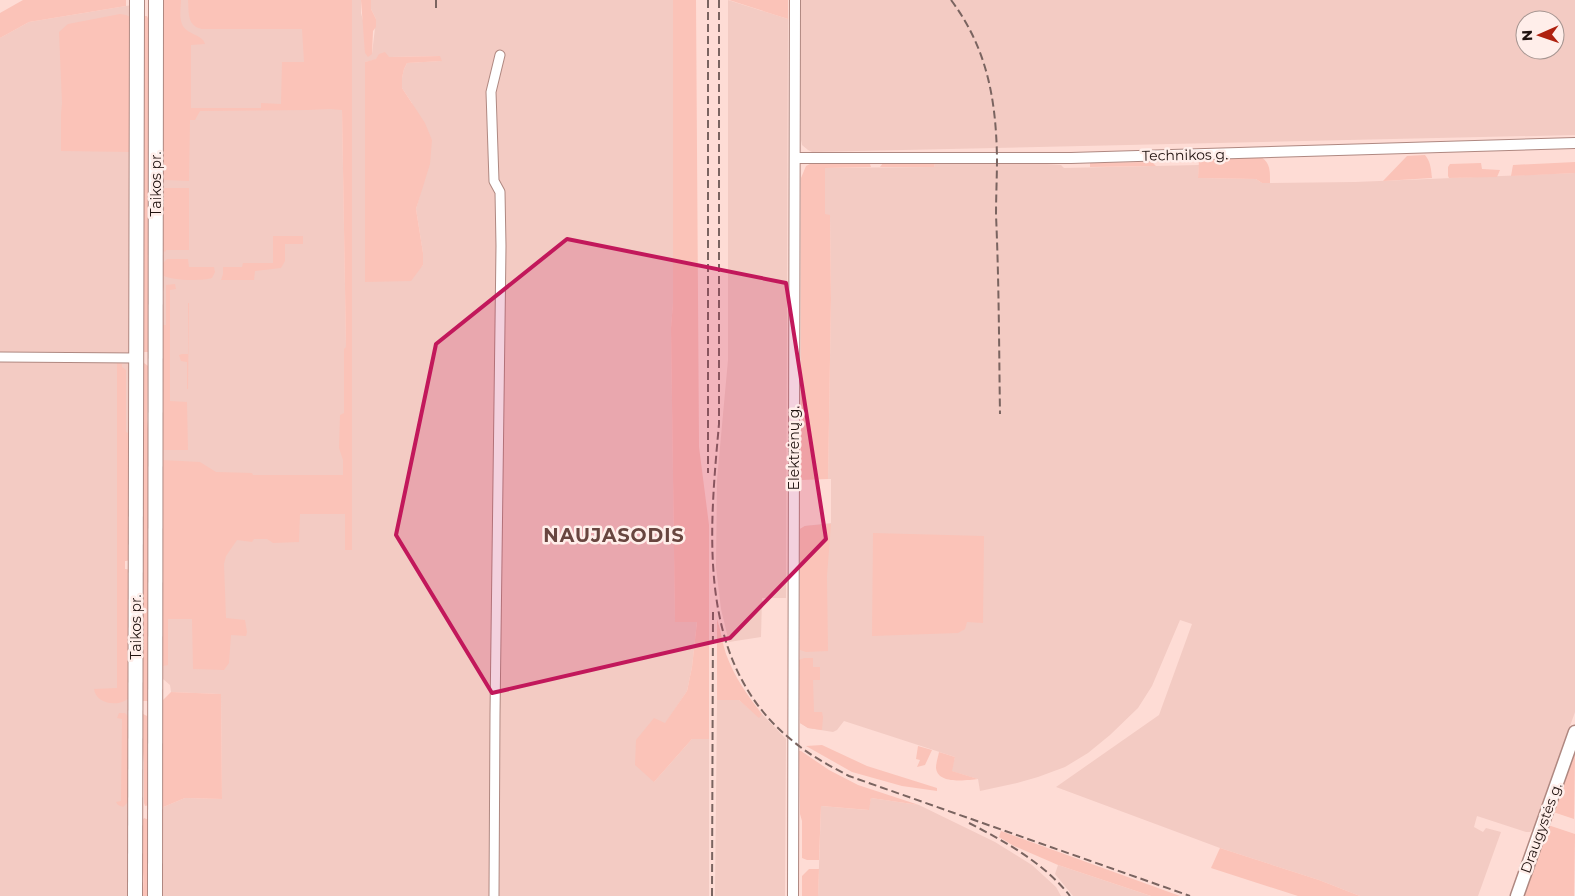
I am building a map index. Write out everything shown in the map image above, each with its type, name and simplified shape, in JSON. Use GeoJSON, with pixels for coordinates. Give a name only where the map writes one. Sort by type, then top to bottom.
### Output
{"type":"FeatureCollection","features":[{"type":"Feature","properties":{"kind":"main road","name":"Taikos pr."},"geometry":{"type":"LineString","coordinates":[[155,896],[156,0]]}},
{"type":"Feature","properties":{"kind":"main road","name":"Taikos pr."},"geometry":{"type":"LineString","coordinates":[[135,896],[137,5]]}},
{"type":"Feature","properties":{"kind":"main road"},"geometry":{"type":"LineString","coordinates":[[137,5],[156,17]]}},
{"type":"Feature","properties":{"kind":"main road"},"geometry":{"type":"LineString","coordinates":[[136,358],[144,359],[155,367]]}},
{"type":"Feature","properties":{"kind":"main road"},"geometry":{"type":"LineString","coordinates":[[136,709],[155,709]]}},
{"type":"Feature","properties":{"kind":"main road","name":"Draugystės g."},"geometry":{"type":"LineString","coordinates":[[1517,896],[1575,732]]}},
{"type":"Feature","properties":{"kind":"main road"},"geometry":{"type":"LineString","coordinates":[[136,808],[155,811]]}},
{"type":"Feature","properties":{"kind":"street","name":"Elektrėnų g."},"geometry":{"type":"LineString","coordinates":[[793,896],[795,0]]}},
{"type":"Feature","properties":{"kind":"street"},"geometry":{"type":"LineString","coordinates":[[494,896],[501,246],[500,192],[494,182],[492,92],[500,55]]}},
{"type":"Feature","properties":{"kind":"street","name":"Technikos g."},"geometry":{"type":"LineString","coordinates":[[795,158],[1071,158],[1575,143]]}},
{"type":"Feature","properties":{"kind":"street"},"geometry":{"type":"LineString","coordinates":[[0,357],[136,358]]}},
{"type":"Feature","properties":{"kind":"highlighted area"},"geometry":{"type":"Polygon","coordinates":[[[567,239],[786,283],[826,539],[730,638],[492,693],[396,535],[436,344],[567,239]]]}},
{"type":"Feature","properties":{"kind":"shaded area"},"geometry":{"type":"Polygon","coordinates":[[[23,0],[126,0],[126,6],[29,22],[0,38],[0,13],[23,0]]]}},
{"type":"Feature","properties":{"kind":"shaded area"},"geometry":{"type":"Polygon","coordinates":[[[161,0],[275,0],[337,19],[342,110],[346,347],[352,341],[352,0],[361,0],[361,13],[372,54],[376,19],[371,9],[371,0],[673,0],[673,303],[671,328],[675,622],[697,621],[692,667],[687,691],[665,724],[654,782],[692,739],[709,739],[709,896],[160,896],[161,808],[185,798],[222,799],[221,694],[171,692],[170,685],[163,679],[163,619],[160,609],[160,346],[164,292],[160,271],[161,0]],[[439,56],[389,57],[365,62],[365,282],[416,272],[423,265],[416,209],[422,187],[412,103],[402,88],[402,78],[407,63],[441,61],[439,56]]]}},
{"type":"Feature","properties":{"kind":"shaded area"},"geometry":{"type":"Polygon","coordinates":[[[161,0],[181,0],[180,15],[184,28],[201,38],[205,44],[191,45],[191,108],[261,108],[261,103],[281,104],[282,62],[304,62],[302,29],[202,29],[191,22],[188,0],[352,0],[352,550],[345,550],[345,514],[300,514],[299,542],[273,543],[267,539],[254,539],[252,542],[237,540],[226,556],[224,564],[226,618],[245,620],[247,632],[246,636],[231,635],[229,663],[224,670],[193,669],[192,619],[168,619],[168,665],[163,666],[163,619],[160,609],[162,460],[200,462],[216,472],[252,473],[253,475],[343,475],[343,460],[339,448],[340,415],[344,413],[344,349],[346,347],[342,110],[200,111],[195,120],[190,120],[189,181],[165,180],[160,175],[161,0]]]}},
{"type":"Feature","properties":{"kind":"shaded area"},"geometry":{"type":"Polygon","coordinates":[[[361,0],[371,0],[371,9],[376,19],[376,27],[373,31],[372,54],[368,57],[365,53],[361,0]]]}},
{"type":"Feature","properties":{"kind":"shaded area"},"geometry":{"type":"Polygon","coordinates":[[[673,0],[696,0],[699,447],[709,525],[709,739],[692,739],[654,782],[635,765],[636,740],[654,718],[665,723],[687,691],[692,667],[697,622],[675,622],[671,328],[673,303],[673,0]]]}},
{"type":"Feature","properties":{"kind":"shaded area"},"geometry":{"type":"Polygon","coordinates":[[[728,0],[788,19],[786,598],[762,598],[761,637],[729,642],[721,609],[716,567],[717,480],[728,360],[728,0]]]}},
{"type":"Feature","properties":{"kind":"shaded area"},"geometry":{"type":"Polygon","coordinates":[[[729,0],[788,0],[788,19],[729,0]]]}},
{"type":"Feature","properties":{"kind":"shaded area"},"geometry":{"type":"Polygon","coordinates":[[[800,0],[1575,0],[1575,135],[812,152],[802,145],[800,0]]]}},
{"type":"Feature","properties":{"kind":"shaded area"},"geometry":{"type":"Polygon","coordinates":[[[132,5],[130,370],[128,384],[128,433],[131,449],[130,560],[125,561],[125,569],[130,570],[131,896],[0,896],[0,38],[29,22],[132,5]]]}},
{"type":"Feature","properties":{"kind":"shaded area"},"geometry":{"type":"Polygon","coordinates":[[[120,14],[132,18],[132,152],[61,151],[62,103],[59,32],[68,24],[120,14]]]}},
{"type":"Feature","properties":{"kind":"shaded area"},"geometry":{"type":"Polygon","coordinates":[[[143,16],[148,18],[148,63],[151,103],[151,352],[143,352],[143,16]]]}},
{"type":"Feature","properties":{"kind":"shaded area"},"geometry":{"type":"Polygon","coordinates":[[[385,52],[389,57],[440,56],[442,61],[407,63],[402,78],[402,88],[425,123],[432,140],[430,164],[416,209],[423,265],[411,281],[365,282],[365,62],[376,59],[379,54],[385,52]]]}},
{"type":"Feature","properties":{"kind":"shaded area"},"geometry":{"type":"Polygon","coordinates":[[[1425,155],[1430,163],[1432,178],[1383,181],[1407,156],[1425,155]]]}},
{"type":"Feature","properties":{"kind":"shaded area"},"geometry":{"type":"Polygon","coordinates":[[[1261,157],[1267,162],[1270,172],[1270,183],[1262,183],[1256,179],[1198,178],[1199,160],[1261,157]]]}},
{"type":"Feature","properties":{"kind":"shaded area"},"geometry":{"type":"Polygon","coordinates":[[[866,162],[871,167],[825,168],[825,214],[830,215],[831,299],[828,479],[801,480],[801,178],[806,166],[810,164],[866,162]]]}},
{"type":"Feature","properties":{"kind":"shaded area"},"geometry":{"type":"Polygon","coordinates":[[[1150,162],[1156,166],[1090,167],[1090,163],[1150,162]]]}},
{"type":"Feature","properties":{"kind":"shaded area"},"geometry":{"type":"Polygon","coordinates":[[[1575,162],[1575,173],[1511,176],[1513,165],[1575,162]]]}},
{"type":"Feature","properties":{"kind":"shaded area"},"geometry":{"type":"Polygon","coordinates":[[[883,163],[935,163],[934,167],[880,167],[883,163]]]}},
{"type":"Feature","properties":{"kind":"shaded area"},"geometry":{"type":"Polygon","coordinates":[[[935,163],[1047,164],[1061,165],[1064,168],[1199,165],[1198,178],[1256,179],[1262,183],[1355,182],[1575,173],[1575,712],[1534,828],[1530,832],[1526,832],[1477,816],[1474,827],[1483,832],[1486,828],[1501,832],[1478,896],[1360,896],[1319,880],[1220,848],[1056,787],[1159,715],[1192,624],[1180,620],[1152,686],[1138,708],[1088,753],[1065,767],[1017,783],[980,791],[978,779],[951,771],[955,757],[844,721],[833,732],[808,728],[800,723],[800,529],[805,526],[831,523],[831,479],[828,479],[831,299],[830,215],[825,215],[825,168],[934,167],[935,163]]]}},
{"type":"Feature","properties":{"kind":"shaded area"},"geometry":{"type":"Polygon","coordinates":[[[1481,163],[1482,169],[1500,170],[1497,177],[1449,178],[1448,176],[1450,164],[1481,163]]]}},
{"type":"Feature","properties":{"kind":"shaded area"},"geometry":{"type":"Polygon","coordinates":[[[165,188],[189,188],[189,250],[166,250],[165,252],[160,248],[162,190],[165,188]]]}},
{"type":"Feature","properties":{"kind":"shaded area"},"geometry":{"type":"Polygon","coordinates":[[[273,236],[303,236],[303,244],[285,244],[285,261],[281,268],[255,271],[254,280],[221,280],[223,267],[242,267],[243,263],[273,263],[273,236]]]}},
{"type":"Feature","properties":{"kind":"shaded area"},"geometry":{"type":"Polygon","coordinates":[[[167,259],[188,259],[189,267],[214,267],[215,272],[212,278],[202,280],[166,277],[163,275],[162,264],[167,259]]]}},
{"type":"Feature","properties":{"kind":"shaded area"},"geometry":{"type":"Polygon","coordinates":[[[175,284],[176,289],[170,290],[170,401],[187,402],[188,450],[162,450],[160,346],[163,325],[166,325],[166,285],[175,284]]]}},
{"type":"Feature","properties":{"kind":"shaded area"},"geometry":{"type":"Polygon","coordinates":[[[189,303],[188,389],[187,389],[187,362],[181,361],[179,355],[188,354],[189,303]]]}},
{"type":"Feature","properties":{"kind":"shaded area"},"geometry":{"type":"Polygon","coordinates":[[[117,363],[122,364],[122,367],[126,370],[126,432],[128,433],[131,449],[130,560],[125,561],[125,569],[130,570],[130,696],[121,702],[110,703],[99,699],[94,689],[117,688],[117,363]]]}},
{"type":"Feature","properties":{"kind":"shaded area"},"geometry":{"type":"Polygon","coordinates":[[[144,363],[148,366],[147,419],[151,460],[151,701],[142,701],[141,365],[144,363]]]}},
{"type":"Feature","properties":{"kind":"shaded area"},"geometry":{"type":"Polygon","coordinates":[[[831,524],[827,576],[828,651],[806,652],[800,650],[800,529],[805,526],[831,524]]]}},
{"type":"Feature","properties":{"kind":"shaded area"},"geometry":{"type":"Polygon","coordinates":[[[873,533],[984,536],[983,623],[967,622],[965,629],[958,633],[872,636],[873,533]]]}},
{"type":"Feature","properties":{"kind":"shaded area"},"geometry":{"type":"Polygon","coordinates":[[[717,619],[729,662],[741,685],[762,714],[759,718],[739,700],[717,700],[717,619]]]}},
{"type":"Feature","properties":{"kind":"shaded area"},"geometry":{"type":"Polygon","coordinates":[[[813,658],[813,667],[820,667],[820,680],[813,680],[814,712],[822,712],[822,730],[808,728],[800,723],[799,660],[813,658]]]}},
{"type":"Feature","properties":{"kind":"shaded area"},"geometry":{"type":"Polygon","coordinates":[[[171,692],[221,694],[222,799],[185,798],[161,808],[162,701],[171,692]]]}},
{"type":"Feature","properties":{"kind":"shaded area"},"geometry":{"type":"Polygon","coordinates":[[[717,700],[739,700],[759,717],[762,714],[786,739],[785,896],[715,896],[717,700]]]}},
{"type":"Feature","properties":{"kind":"shaded area"},"geometry":{"type":"Polygon","coordinates":[[[119,713],[125,713],[130,718],[130,800],[123,807],[116,802],[121,801],[122,719],[117,718],[119,713]]]}},
{"type":"Feature","properties":{"kind":"shaded area"},"geometry":{"type":"Polygon","coordinates":[[[142,714],[147,716],[147,761],[150,796],[149,805],[145,806],[140,717],[142,714]]]}},
{"type":"Feature","properties":{"kind":"shaded area"},"geometry":{"type":"Polygon","coordinates":[[[822,745],[867,766],[937,788],[937,791],[902,786],[852,772],[806,746],[822,745]]]}},
{"type":"Feature","properties":{"kind":"shaded area"},"geometry":{"type":"Polygon","coordinates":[[[918,746],[932,750],[925,765],[917,767],[920,760],[916,759],[918,746]]]}},
{"type":"Feature","properties":{"kind":"shaded area"},"geometry":{"type":"Polygon","coordinates":[[[799,751],[858,785],[919,805],[871,798],[869,810],[821,806],[819,860],[802,858],[799,751]]]}},
{"type":"Feature","properties":{"kind":"shaded area"},"geometry":{"type":"Polygon","coordinates":[[[939,752],[955,757],[952,771],[978,779],[954,780],[942,777],[936,768],[939,752]]]}},
{"type":"Feature","properties":{"kind":"shaded area"},"geometry":{"type":"Polygon","coordinates":[[[1575,754],[1574,819],[1553,812],[1575,754]]]}},
{"type":"Feature","properties":{"kind":"shaded area"},"geometry":{"type":"Polygon","coordinates":[[[871,798],[919,805],[995,842],[1032,865],[1056,887],[1061,896],[818,896],[821,806],[868,810],[871,798]]]}},
{"type":"Feature","properties":{"kind":"shaded area"},"geometry":{"type":"Polygon","coordinates":[[[144,818],[149,820],[151,896],[143,896],[140,828],[144,818]]]}},
{"type":"Feature","properties":{"kind":"shaded area"},"geometry":{"type":"Polygon","coordinates":[[[1548,825],[1575,834],[1574,896],[1523,896],[1548,825]]]}},
{"type":"Feature","properties":{"kind":"shaded area"},"geometry":{"type":"Polygon","coordinates":[[[1001,831],[1180,896],[1151,896],[1058,865],[1014,846],[999,837],[1001,831]]]}},
{"type":"Feature","properties":{"kind":"shaded area"},"geometry":{"type":"Polygon","coordinates":[[[1220,848],[1319,880],[1360,896],[1298,896],[1211,868],[1220,848]]]}},
{"type":"Feature","properties":{"kind":"shaded area"},"geometry":{"type":"Polygon","coordinates":[[[1058,865],[1151,896],[1073,896],[1055,874],[1058,865]]]}},
{"type":"Feature","properties":{"kind":"shaded area"},"geometry":{"type":"Polygon","coordinates":[[[809,869],[819,869],[818,896],[802,896],[802,876],[809,869]]]}},
{"type":"Feature","properties":{"kind":"railway"},"geometry":{"type":"LineString","coordinates":[[436,0],[436,10]]}},
{"type":"Feature","properties":{"kind":"railway"},"geometry":{"type":"LineString","coordinates":[[708,0],[708,473]]}},
{"type":"Feature","properties":{"kind":"railway"},"geometry":{"type":"LineString","coordinates":[[719,0],[719,424],[715,466],[712,553],[716,596],[725,637],[740,675],[762,711],[794,742],[828,765],[849,776],[1190,896]]}},
{"type":"Feature","properties":{"kind":"railway"},"geometry":{"type":"LineString","coordinates":[[951,0],[963,18],[981,56],[987,75],[994,115],[997,158],[996,215],[1000,414]]}},
{"type":"Feature","properties":{"kind":"railway"},"geometry":{"type":"LineString","coordinates":[[712,896],[713,611]]}},
{"type":"Feature","properties":{"kind":"railway"},"geometry":{"type":"LineString","coordinates":[[969,823],[1024,854],[1048,873],[1070,896]]}},
{"type":"Feature","properties":{"kind":"district","name":"NAUJASODIS"},"geometry":{"type":"Point","coordinates":[614,535]}}]}
